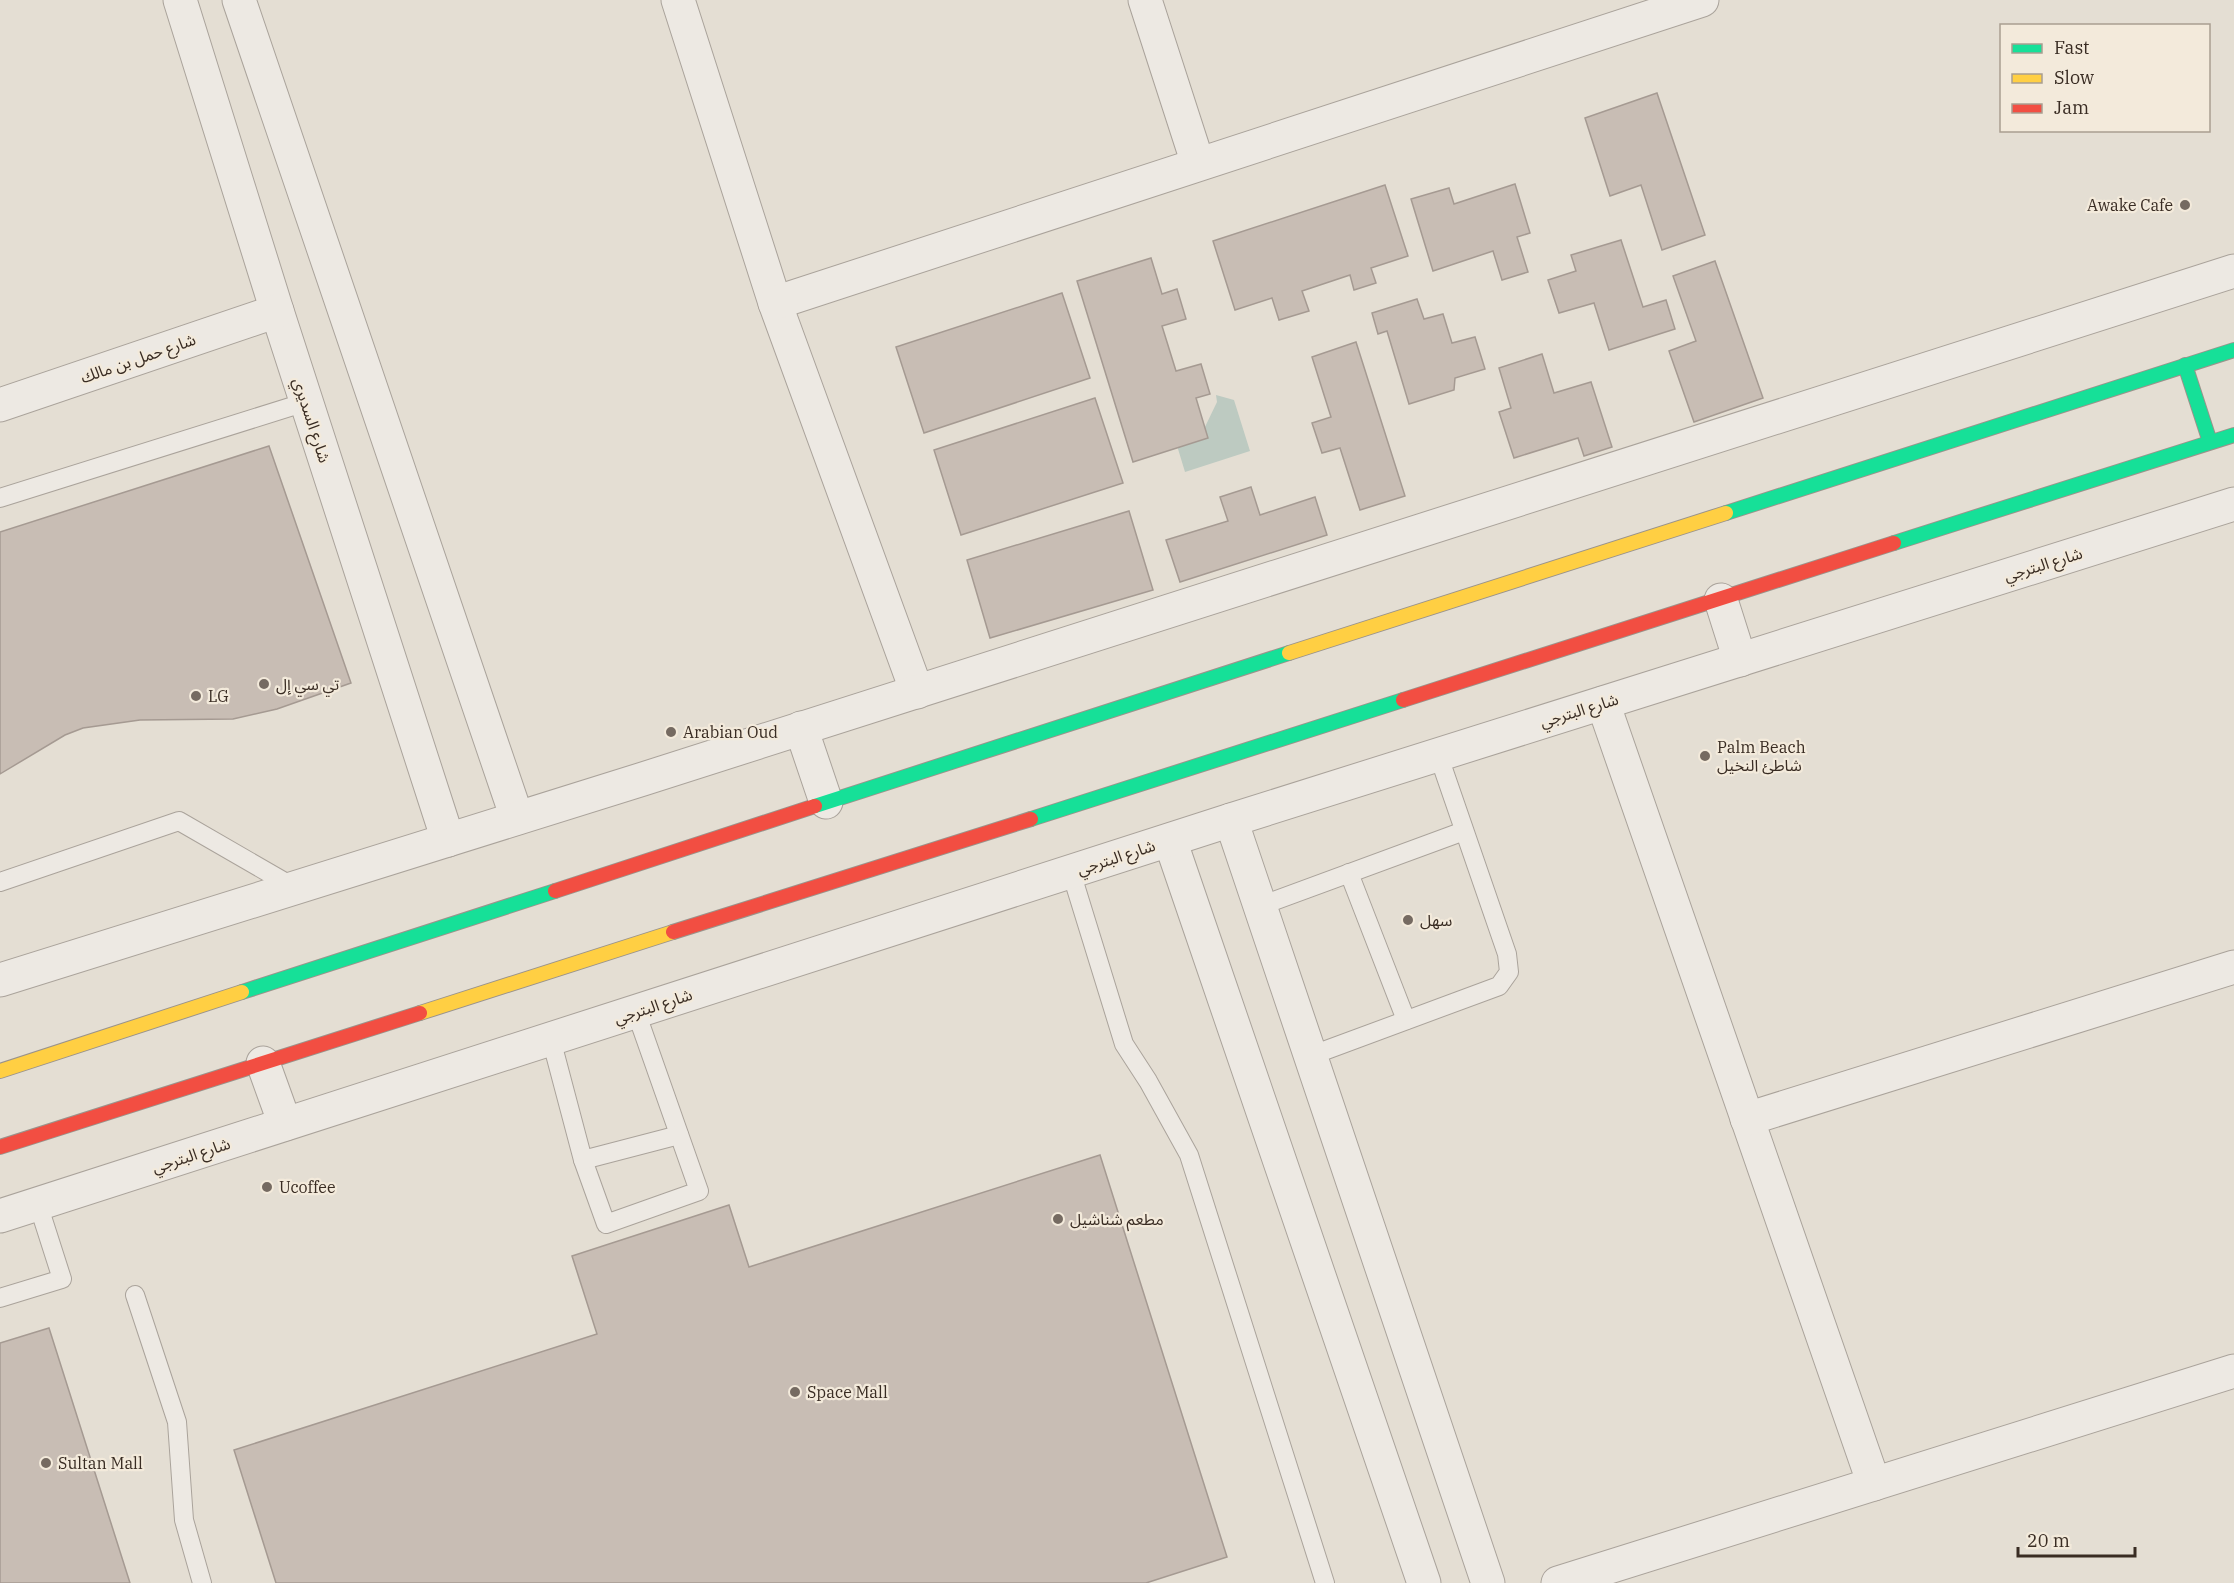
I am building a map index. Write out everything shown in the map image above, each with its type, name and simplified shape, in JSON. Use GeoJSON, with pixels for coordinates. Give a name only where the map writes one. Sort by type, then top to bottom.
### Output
{"type":"FeatureCollection","features":[{"type":"Feature","properties":{"kind":"main road"},"geometry":{"type":"LineString","coordinates":[[0,1071],[826,802],[2234,350]]}},
{"type":"Feature","properties":{"kind":"main road"},"geometry":{"type":"LineString","coordinates":[[2185,365],[2210,442]]}},
{"type":"Feature","properties":{"kind":"main road"},"geometry":{"type":"LineString","coordinates":[[0,1147],[2234,435]]}},
{"type":"Feature","properties":{"kind":"street","name":"شارع السديري"},"geometry":{"type":"LineString","coordinates":[[180,0],[306,402],[448,840]]}},
{"type":"Feature","properties":{"kind":"street"},"geometry":{"type":"LineString","coordinates":[[239,0],[517,818]]}},
{"type":"Feature","properties":{"kind":"street"},"geometry":{"type":"LineString","coordinates":[[678,0],[775,303],[917,692]]}},
{"type":"Feature","properties":{"kind":"street"},"geometry":{"type":"LineString","coordinates":[[1145,0],[1198,164]]}},
{"type":"Feature","properties":{"kind":"street"},"geometry":{"type":"LineString","coordinates":[[775,303],[1198,164],[1635,10],[1702,0]]}},
{"type":"Feature","properties":{"kind":"street"},"geometry":{"type":"LineString","coordinates":[[0,980],[917,692],[2234,271]]}},
{"type":"Feature","properties":{"kind":"street","name":"شارع حمل بن مالك"},"geometry":{"type":"LineString","coordinates":[[0,405],[277,311]]}},
{"type":"Feature","properties":{"kind":"street","name":"شارع البترجي"},"geometry":{"type":"LineString","coordinates":[[0,1216],[1438,754],[2234,504]]}},
{"type":"Feature","properties":{"kind":"street"},"geometry":{"type":"LineString","coordinates":[[1721,600],[1740,660]]}},
{"type":"Feature","properties":{"kind":"street"},"geometry":{"type":"LineString","coordinates":[[1603,703],[1874,1484]]}},
{"type":"Feature","properties":{"kind":"street"},"geometry":{"type":"LineString","coordinates":[[801,728],[826,802]]}},
{"type":"Feature","properties":{"kind":"street"},"geometry":{"type":"LineString","coordinates":[[1231,820],[1488,1583]]}},
{"type":"Feature","properties":{"kind":"street"},"geometry":{"type":"LineString","coordinates":[[1170,840],[1424,1583]]}},
{"type":"Feature","properties":{"kind":"street"},"geometry":{"type":"LineString","coordinates":[[1748,1119],[2234,967]]}},
{"type":"Feature","properties":{"kind":"street"},"geometry":{"type":"LineString","coordinates":[[263,1063],[285,1124]]}},
{"type":"Feature","properties":{"kind":"street"},"geometry":{"type":"LineString","coordinates":[[1558,1583],[2234,1371]]}},
{"type":"Feature","properties":{"kind":"lane"},"geometry":{"type":"LineString","coordinates":[[0,498],[306,402]]}},
{"type":"Feature","properties":{"kind":"lane"},"geometry":{"type":"LineString","coordinates":[[1310,1056],[1499,986],[1509,972],[1507,954],[1438,754]]}},
{"type":"Feature","properties":{"kind":"lane"},"geometry":{"type":"LineString","coordinates":[[0,882],[179,821],[295,888]]}},
{"type":"Feature","properties":{"kind":"lane"},"geometry":{"type":"LineString","coordinates":[[1260,906],[1464,831]]}},
{"type":"Feature","properties":{"kind":"lane"},"geometry":{"type":"LineString","coordinates":[[1071,872],[1124,1044],[1148,1081],[1189,1155],[1325,1583]]}},
{"type":"Feature","properties":{"kind":"lane"},"geometry":{"type":"LineString","coordinates":[[1349,873],[1406,1020]]}},
{"type":"Feature","properties":{"kind":"lane"},"geometry":{"type":"LineString","coordinates":[[551,1039],[583,1160],[606,1224],[699,1191],[636,1012]]}},
{"type":"Feature","properties":{"kind":"lane"},"geometry":{"type":"LineString","coordinates":[[583,1160],[679,1135]]}},
{"type":"Feature","properties":{"kind":"lane"},"geometry":{"type":"LineString","coordinates":[[0,1298],[62,1279],[38,1204]]}},
{"type":"Feature","properties":{"kind":"lane"},"geometry":{"type":"LineString","coordinates":[[135,1295],[177,1422],[184,1520],[202,1583]]}},
{"type":"Feature","properties":{"kind":"shaded area"},"geometry":{"type":"Polygon","coordinates":[[[1216,395],[1234,400],[1250,451],[1185,472],[1175,439],[1204,429],[1217,402],[1216,395]]]}},
{"type":"Feature","properties":{"kind":"building"},"geometry":{"type":"Polygon","coordinates":[[[1657,93],[1705,235],[1662,250],[1641,185],[1610,196],[1585,118],[1657,93]]]}},
{"type":"Feature","properties":{"kind":"building"},"geometry":{"type":"Polygon","coordinates":[[[1515,184],[1530,233],[1517,237],[1528,272],[1502,280],[1493,251],[1433,271],[1411,199],[1449,188],[1454,204],[1515,184]]]}},
{"type":"Feature","properties":{"kind":"building"},"geometry":{"type":"Polygon","coordinates":[[[1385,185],[1408,256],[1371,268],[1376,283],[1354,290],[1350,275],[1302,291],[1309,311],[1279,320],[1272,298],[1235,310],[1213,241],[1385,185]]]}},
{"type":"Feature","properties":{"kind":"building"},"geometry":{"type":"Polygon","coordinates":[[[1621,240],[1643,307],[1666,300],[1675,329],[1609,350],[1594,303],[1559,313],[1548,280],[1576,271],[1571,255],[1621,240]]]}},
{"type":"Feature","properties":{"kind":"building"},"geometry":{"type":"Polygon","coordinates":[[[1151,258],[1162,294],[1177,289],[1186,319],[1162,326],[1176,371],[1201,364],[1210,394],[1196,398],[1208,438],[1133,462],[1077,281],[1151,258]]]}},
{"type":"Feature","properties":{"kind":"building"},"geometry":{"type":"Polygon","coordinates":[[[1715,261],[1763,398],[1694,422],[1669,351],[1696,341],[1673,276],[1715,261]]]}},
{"type":"Feature","properties":{"kind":"building"},"geometry":{"type":"Polygon","coordinates":[[[1062,293],[1090,378],[924,433],[896,347],[1062,293]]]}},
{"type":"Feature","properties":{"kind":"building"},"geometry":{"type":"Polygon","coordinates":[[[1417,299],[1424,319],[1443,314],[1452,343],[1475,337],[1485,369],[1455,378],[1454,390],[1409,404],[1387,331],[1378,334],[1372,313],[1417,299]]]}},
{"type":"Feature","properties":{"kind":"building"},"geometry":{"type":"Polygon","coordinates":[[[1356,342],[1405,496],[1360,510],[1340,448],[1322,453],[1312,423],[1331,417],[1312,357],[1356,342]]]}},
{"type":"Feature","properties":{"kind":"building"},"geometry":{"type":"Polygon","coordinates":[[[1542,354],[1554,393],[1591,382],[1612,447],[1584,456],[1578,438],[1514,458],[1499,412],[1511,408],[1499,368],[1542,354]]]}},
{"type":"Feature","properties":{"kind":"building"},"geometry":{"type":"Polygon","coordinates":[[[1095,398],[1123,483],[961,535],[934,450],[1095,398]]]}},
{"type":"Feature","properties":{"kind":"building"},"geometry":{"type":"Polygon","coordinates":[[[269,446],[351,683],[277,709],[233,719],[140,720],[83,728],[65,735],[0,774],[0,532],[269,446]]]}},
{"type":"Feature","properties":{"kind":"building"},"geometry":{"type":"Polygon","coordinates":[[[1251,487],[1260,515],[1315,497],[1327,535],[1180,582],[1166,540],[1228,521],[1220,497],[1251,487]]]}},
{"type":"Feature","properties":{"kind":"building"},"geometry":{"type":"Polygon","coordinates":[[[1129,511],[1153,590],[990,638],[967,560],[1129,511]]]}},
{"type":"Feature","properties":{"kind":"building","name":"Space Mall"},"geometry":{"type":"Polygon","coordinates":[[[1100,1155],[1227,1557],[1146,1583],[276,1583],[234,1450],[597,1334],[572,1256],[729,1205],[749,1267],[1100,1155]]]}},
{"type":"Feature","properties":{"kind":"building","name":"Sultan Mall"},"geometry":{"type":"Polygon","coordinates":[[[49,1328],[130,1583],[0,1583],[0,1343],[49,1328]]]}},
{"type":"Feature","properties":{"kind":"traffic: fast"},"geometry":{"type":"LineString","coordinates":[[1726,513],[2234,350]]}},
{"type":"Feature","properties":{"kind":"traffic: fast"},"geometry":{"type":"LineString","coordinates":[[2185,365],[2210,442]]}},
{"type":"Feature","properties":{"kind":"traffic: fast"},"geometry":{"type":"LineString","coordinates":[[1894,543],[2234,435]]}},
{"type":"Feature","properties":{"kind":"traffic: fast"},"geometry":{"type":"LineString","coordinates":[[815,806],[1289,653]]}},
{"type":"Feature","properties":{"kind":"traffic: fast"},"geometry":{"type":"LineString","coordinates":[[1031,819],[1403,700]]}},
{"type":"Feature","properties":{"kind":"traffic: fast"},"geometry":{"type":"LineString","coordinates":[[242,992],[555,891]]}},
{"type":"Feature","properties":{"kind":"traffic: slow"},"geometry":{"type":"LineString","coordinates":[[1289,653],[1726,513]]}},
{"type":"Feature","properties":{"kind":"traffic: slow"},"geometry":{"type":"LineString","coordinates":[[420,1013],[673,932]]}},
{"type":"Feature","properties":{"kind":"traffic: slow"},"geometry":{"type":"LineString","coordinates":[[0,1071],[242,992]]}},
{"type":"Feature","properties":{"kind":"traffic: jam"},"geometry":{"type":"LineString","coordinates":[[1403,700],[1894,543]]}},
{"type":"Feature","properties":{"kind":"traffic: jam"},"geometry":{"type":"LineString","coordinates":[[555,891],[815,806]]}},
{"type":"Feature","properties":{"kind":"traffic: jam"},"geometry":{"type":"LineString","coordinates":[[673,932],[1031,819]]}},
{"type":"Feature","properties":{"kind":"traffic: jam"},"geometry":{"type":"LineString","coordinates":[[0,1147],[420,1013]]}},
{"type":"Feature","properties":{"kind":"place","name":"Awake Cafe"},"geometry":{"type":"Point","coordinates":[2185,205]}},
{"type":"Feature","properties":{"kind":"place","name":"تي سي إل"},"geometry":{"type":"Point","coordinates":[264,684]}},
{"type":"Feature","properties":{"kind":"place","name":"LG"},"geometry":{"type":"Point","coordinates":[196,696]}},
{"type":"Feature","properties":{"kind":"place","name":"Arabian Oud"},"geometry":{"type":"Point","coordinates":[671,732]}},
{"type":"Feature","properties":{"kind":"place","name":"Palm Beach شاطئ النخيل"},"geometry":{"type":"Point","coordinates":[1705,756]}},
{"type":"Feature","properties":{"kind":"place","name":"سهل"},"geometry":{"type":"Point","coordinates":[1408,920]}},
{"type":"Feature","properties":{"kind":"place","name":"Ucoffee"},"geometry":{"type":"Point","coordinates":[267,1187]}},
{"type":"Feature","properties":{"kind":"place","name":"مطعم شناشيل"},"geometry":{"type":"Point","coordinates":[1058,1219]}},
{"type":"Feature","properties":{"kind":"place","name":"Space Mall"},"geometry":{"type":"Point","coordinates":[795,1392]}},
{"type":"Feature","properties":{"kind":"place","name":"Sultan Mall"},"geometry":{"type":"Point","coordinates":[46,1463]}}]}
